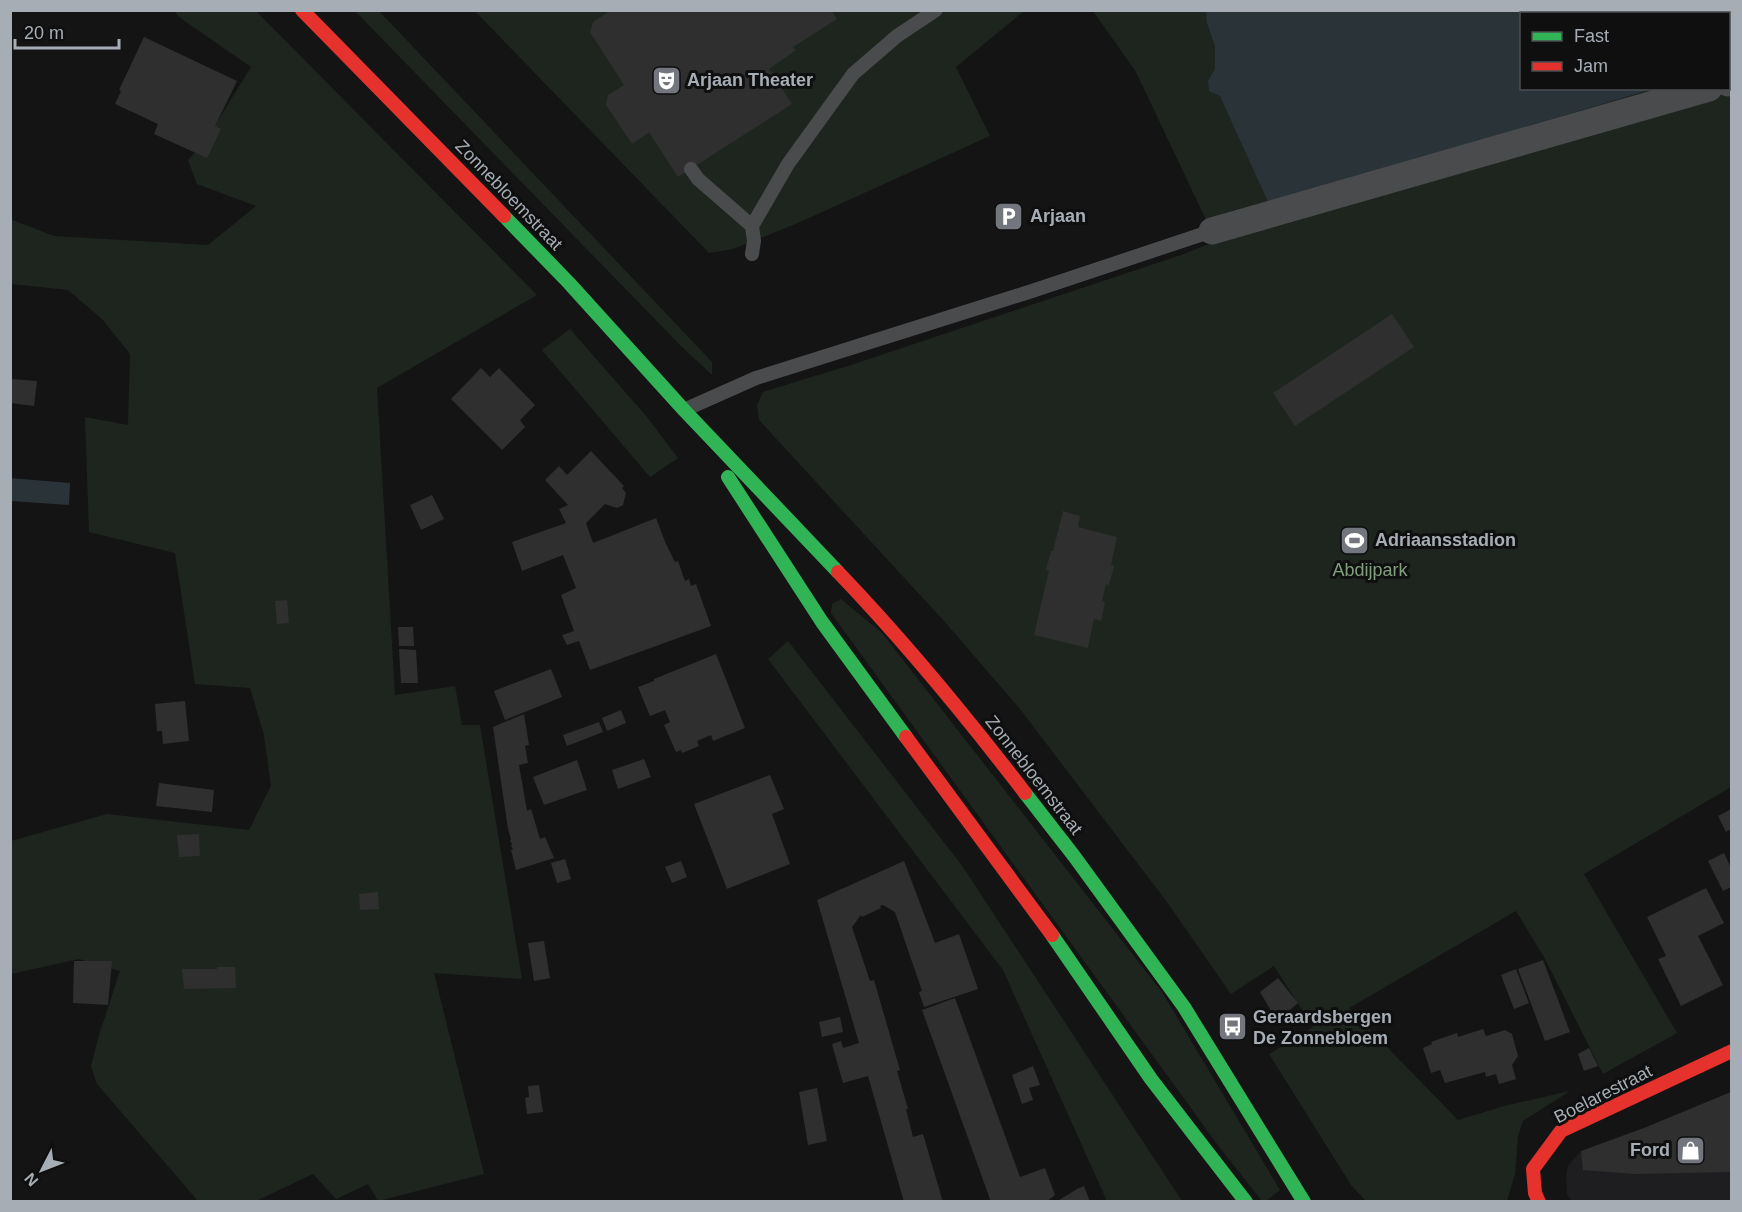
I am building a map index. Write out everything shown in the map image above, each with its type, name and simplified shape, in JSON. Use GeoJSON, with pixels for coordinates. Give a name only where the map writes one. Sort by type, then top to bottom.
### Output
{"type":"FeatureCollection","features":[{"type":"Feature","properties":{"kind":"main road","name":"Zonnebloemstraat"},"geometry":{"type":"LineString","coordinates":[[302,10],[569,283],[684,410],[862,596],[981,736],[1074,856],[1184,1007],[1305,1202]]}},
{"type":"Feature","properties":{"kind":"main road","name":"Zonnebloemstraat"},"geometry":{"type":"LineString","coordinates":[[684,410],[818,617],[1063,950],[1151,1079],[1246,1202]]}},
{"type":"Feature","properties":{"kind":"main road"},"geometry":{"type":"LineString","coordinates":[[826,583],[833,580],[843,582],[862,596]]}},
{"type":"Feature","properties":{"kind":"main road"},"geometry":{"type":"LineString","coordinates":[[816,595],[814,602],[818,617]]}},
{"type":"Feature","properties":{"kind":"main road","name":"Boelarestraat"},"geometry":{"type":"LineString","coordinates":[[1539,1202],[1535,1193],[1533,1169],[1561,1131],[1731,1051]]}},
{"type":"Feature","properties":{"kind":"street"},"geometry":{"type":"LineString","coordinates":[[1212,231],[1702,90]]}},
{"type":"Feature","properties":{"kind":"lane"},"geometry":{"type":"LineString","coordinates":[[752,254],[754,241],[752,226],[788,164],[853,75],[897,36],[936,10]]}},
{"type":"Feature","properties":{"kind":"lane"},"geometry":{"type":"LineString","coordinates":[[691,169],[752,226]]}},
{"type":"Feature","properties":{"kind":"lane"},"geometry":{"type":"LineString","coordinates":[[684,410],[756,378],[1032,291],[1212,231]]}},
{"type":"Feature","properties":{"kind":"shaded area"},"geometry":{"type":"Polygon","coordinates":[[[1720,10],[1721,12],[1520,12],[1520,90],[1649,90],[1269,204],[1220,96],[1209,91],[1208,81],[1215,69],[1215,46],[1207,23],[1206,11],[1720,10]]]}},
{"type":"Feature","properties":{"kind":"shaded area"},"geometry":{"type":"Polygon","coordinates":[[[10,478],[70,483],[69,505],[11,501],[10,478]]]}},
{"type":"Feature","properties":{"kind":"shaded area"},"geometry":{"type":"Polygon","coordinates":[[[1731,1092],[1731,1201],[1572,1201],[1567,1194],[1568,1166],[1581,1151],[1731,1092]]]}},
{"type":"Feature","properties":{"kind":"green space"},"geometry":{"type":"Polygon","coordinates":[[[174,11],[256,11],[537,295],[377,388],[395,695],[455,686],[462,725],[480,725],[522,979],[434,973],[484,1174],[378,1201],[368,1184],[336,1199],[313,1174],[256,1201],[198,1201],[97,1084],[91,1066],[120,971],[79,959],[11,974],[11,841],[107,814],[249,830],[271,786],[264,735],[250,688],[195,684],[175,553],[89,532],[85,417],[128,425],[130,354],[102,319],[68,290],[11,284],[10,219],[54,236],[208,245],[256,206],[197,184],[188,160],[204,143],[251,67],[179,17],[174,11]]]}},
{"type":"Feature","properties":{"kind":"green space"},"geometry":{"type":"Polygon","coordinates":[[[355,11],[379,11],[712,362],[712,375],[681,346],[355,11]]]}},
{"type":"Feature","properties":{"kind":"green space"},"geometry":{"type":"Polygon","coordinates":[[[475,11],[1024,11],[956,67],[990,136],[798,223],[733,249],[709,253],[475,11]]]}},
{"type":"Feature","properties":{"kind":"green space","name":"Abdijpark"},"geometry":{"type":"Polygon","coordinates":[[[1093,11],[1731,11],[1731,787],[1584,874],[1677,1033],[1603,1074],[1544,957],[1516,911],[1349,1008],[1458,1120],[1508,1105],[1570,1091],[1523,1121],[1518,1136],[1515,1174],[1507,1201],[1366,1201],[1351,1185],[1269,1054],[1313,1027],[1274,966],[1231,994],[1167,902],[1020,709],[944,621],[759,420],[757,405],[763,392],[1184,254],[1216,241],[1136,72],[1093,11]]]}},
{"type":"Feature","properties":{"kind":"green space"},"geometry":{"type":"Polygon","coordinates":[[[570,329],[647,417],[678,458],[650,477],[542,350],[570,329]]]}},
{"type":"Feature","properties":{"kind":"green space"},"geometry":{"type":"Polygon","coordinates":[[[841,599],[882,633],[1162,992],[1280,1190],[1266,1201],[1262,1201],[1220,1148],[831,613],[832,604],[841,599]]]}},
{"type":"Feature","properties":{"kind":"green space"},"geometry":{"type":"Polygon","coordinates":[[[788,641],[963,867],[1182,1201],[1107,1201],[1003,970],[768,659],[788,641]]]}},
{"type":"Feature","properties":{"kind":"building"},"geometry":{"type":"Polygon","coordinates":[[[611,10],[831,10],[837,19],[793,47],[796,50],[769,69],[792,104],[678,177],[649,132],[632,144],[606,105],[608,95],[624,85],[590,32],[593,22],[611,10]]]}},
{"type":"Feature","properties":{"kind":"building"},"geometry":{"type":"Polygon","coordinates":[[[144,37],[237,81],[215,126],[221,129],[207,158],[154,134],[158,124],[115,104],[121,91],[119,90],[144,37]]]}},
{"type":"Feature","properties":{"kind":"building"},"geometry":{"type":"Polygon","coordinates":[[[1392,314],[1414,347],[1295,426],[1273,393],[1392,314]]]}},
{"type":"Feature","properties":{"kind":"building"},"geometry":{"type":"Polygon","coordinates":[[[481,368],[490,377],[499,368],[535,405],[520,420],[525,427],[502,450],[451,399],[481,368]]]}},
{"type":"Feature","properties":{"kind":"building"},"geometry":{"type":"Polygon","coordinates":[[[11,379],[37,381],[34,406],[10,403],[11,379]]]}},
{"type":"Feature","properties":{"kind":"building"},"geometry":{"type":"Polygon","coordinates":[[[591,451],[624,486],[622,488],[626,493],[623,505],[617,508],[605,504],[586,523],[593,543],[656,518],[675,562],[678,561],[685,581],[689,579],[691,586],[696,584],[711,626],[590,670],[579,641],[567,645],[562,635],[574,631],[561,595],[576,588],[563,555],[522,571],[512,542],[566,523],[559,509],[568,505],[545,480],[559,466],[567,475],[591,451]]]}},
{"type":"Feature","properties":{"kind":"building"},"geometry":{"type":"Polygon","coordinates":[[[432,495],[444,519],[421,530],[410,505],[432,495]]]}},
{"type":"Feature","properties":{"kind":"building"},"geometry":{"type":"Polygon","coordinates":[[[1063,511],[1080,516],[1078,527],[1117,537],[1111,565],[1114,566],[1102,601],[1105,602],[1101,621],[1094,619],[1088,648],[1034,635],[1049,570],[1046,570],[1063,511]]]}},
{"type":"Feature","properties":{"kind":"building"},"geometry":{"type":"Polygon","coordinates":[[[287,600],[289,623],[277,624],[275,601],[287,600]]]}},
{"type":"Feature","properties":{"kind":"building"},"geometry":{"type":"Polygon","coordinates":[[[398,627],[413,627],[414,646],[399,646],[398,627]]]}},
{"type":"Feature","properties":{"kind":"building"},"geometry":{"type":"Polygon","coordinates":[[[399,649],[416,650],[418,683],[401,683],[399,649]]]}},
{"type":"Feature","properties":{"kind":"building"},"geometry":{"type":"Polygon","coordinates":[[[716,654],[745,728],[713,741],[711,735],[697,741],[699,746],[682,753],[681,750],[676,752],[664,725],[670,722],[665,710],[650,716],[638,687],[716,654]]]}},
{"type":"Feature","properties":{"kind":"building"},"geometry":{"type":"Polygon","coordinates":[[[551,669],[562,697],[505,720],[494,691],[551,669]]]}},
{"type":"Feature","properties":{"kind":"building"},"geometry":{"type":"Polygon","coordinates":[[[185,701],[189,741],[163,744],[162,731],[157,731],[155,704],[185,701]]]}},
{"type":"Feature","properties":{"kind":"building"},"geometry":{"type":"Polygon","coordinates":[[[621,710],[626,723],[607,731],[602,718],[621,710]]]}},
{"type":"Feature","properties":{"kind":"building"},"geometry":{"type":"Polygon","coordinates":[[[524,714],[529,745],[525,746],[528,763],[519,765],[527,811],[531,809],[540,839],[545,837],[554,858],[516,870],[493,727],[524,714]]]}},
{"type":"Feature","properties":{"kind":"building"},"geometry":{"type":"Polygon","coordinates":[[[599,722],[603,732],[567,746],[563,735],[599,722]]]}},
{"type":"Feature","properties":{"kind":"building"},"geometry":{"type":"Polygon","coordinates":[[[644,759],[651,777],[618,789],[612,770],[644,759]]]}},
{"type":"Feature","properties":{"kind":"building"},"geometry":{"type":"Polygon","coordinates":[[[577,760],[587,790],[544,805],[533,777],[577,760]]]}},
{"type":"Feature","properties":{"kind":"building"},"geometry":{"type":"Polygon","coordinates":[[[770,775],[784,809],[772,814],[790,864],[727,889],[694,804],[770,775]]]}},
{"type":"Feature","properties":{"kind":"building"},"geometry":{"type":"Polygon","coordinates":[[[159,783],[214,790],[212,812],[156,806],[159,783]]]}},
{"type":"Feature","properties":{"kind":"building"},"geometry":{"type":"Polygon","coordinates":[[[1731,809],[1731,829],[1726,832],[1718,816],[1731,809]]]}},
{"type":"Feature","properties":{"kind":"building"},"geometry":{"type":"Polygon","coordinates":[[[199,834],[200,856],[179,857],[177,835],[199,834]]]}},
{"type":"Feature","properties":{"kind":"building"},"geometry":{"type":"Polygon","coordinates":[[[1724,853],[1731,868],[1731,887],[1723,891],[1708,861],[1724,853]]]}},
{"type":"Feature","properties":{"kind":"building"},"geometry":{"type":"Polygon","coordinates":[[[565,859],[571,879],[557,883],[551,863],[565,859]]]}},
{"type":"Feature","properties":{"kind":"building"},"geometry":{"type":"Polygon","coordinates":[[[681,861],[687,877],[672,883],[665,867],[681,861]]]}},
{"type":"Feature","properties":{"kind":"building"},"geometry":{"type":"Polygon","coordinates":[[[904,861],[935,943],[959,934],[978,989],[924,1007],[919,992],[922,991],[895,912],[883,905],[880,906],[881,908],[862,917],[861,915],[852,927],[870,981],[874,980],[900,1070],[897,1071],[913,1137],[923,1134],[943,1202],[904,1202],[868,1076],[843,1083],[832,1044],[841,1041],[843,1048],[859,1043],[817,900],[904,861]]]}},
{"type":"Feature","properties":{"kind":"building"},"geometry":{"type":"Polygon","coordinates":[[[1706,888],[1724,923],[1698,936],[1723,985],[1681,1006],[1658,959],[1666,956],[1647,917],[1706,888]]]}},
{"type":"Feature","properties":{"kind":"building"},"geometry":{"type":"Polygon","coordinates":[[[378,892],[379,909],[360,910],[359,894],[378,892]]]}},
{"type":"Feature","properties":{"kind":"building"},"geometry":{"type":"Polygon","coordinates":[[[544,941],[550,978],[534,981],[528,943],[544,941]]]}},
{"type":"Feature","properties":{"kind":"building"},"geometry":{"type":"Polygon","coordinates":[[[1543,960],[1570,1032],[1545,1041],[1518,969],[1543,960]]]}},
{"type":"Feature","properties":{"kind":"building"},"geometry":{"type":"Polygon","coordinates":[[[74,961],[112,961],[108,1005],[73,1003],[74,961]]]}},
{"type":"Feature","properties":{"kind":"building"},"geometry":{"type":"Polygon","coordinates":[[[217,967],[235,967],[236,988],[184,989],[182,969],[217,969],[217,967]]]}},
{"type":"Feature","properties":{"kind":"building"},"geometry":{"type":"Polygon","coordinates":[[[1516,969],[1529,1003],[1514,1009],[1501,975],[1516,969]]]}},
{"type":"Feature","properties":{"kind":"building"},"geometry":{"type":"Polygon","coordinates":[[[1278,978],[1298,1003],[1277,1021],[1260,992],[1278,978]]]}},
{"type":"Feature","properties":{"kind":"building"},"geometry":{"type":"Polygon","coordinates":[[[955,998],[1020,1177],[1045,1168],[1055,1195],[1046,1202],[991,1202],[922,1010],[955,998]]]}},
{"type":"Feature","properties":{"kind":"building"},"geometry":{"type":"Polygon","coordinates":[[[840,1017],[843,1032],[822,1037],[819,1022],[840,1017]]]}},
{"type":"Feature","properties":{"kind":"building"},"geometry":{"type":"Polygon","coordinates":[[[1483,1029],[1486,1036],[1505,1030],[1512,1034],[1518,1056],[1512,1065],[1516,1079],[1499,1084],[1496,1074],[1486,1077],[1485,1072],[1445,1083],[1440,1070],[1431,1073],[1423,1048],[1432,1044],[1431,1042],[1457,1033],[1458,1037],[1483,1029]]]}},
{"type":"Feature","properties":{"kind":"building"},"geometry":{"type":"Polygon","coordinates":[[[1589,1048],[1598,1066],[1584,1071],[1578,1054],[1589,1048]]]}},
{"type":"Feature","properties":{"kind":"building"},"geometry":{"type":"Polygon","coordinates":[[[1033,1066],[1040,1085],[1029,1088],[1033,1100],[1022,1104],[1012,1075],[1033,1066]]]}},
{"type":"Feature","properties":{"kind":"building"},"geometry":{"type":"Polygon","coordinates":[[[539,1085],[543,1112],[527,1114],[525,1098],[529,1097],[528,1086],[539,1085]]]}},
{"type":"Feature","properties":{"kind":"building"},"geometry":{"type":"Polygon","coordinates":[[[817,1088],[827,1141],[808,1145],[799,1092],[817,1088]]]}},
{"type":"Feature","properties":{"kind":"building","name":"Ford"},"geometry":{"type":"Polygon","coordinates":[[[1731,1092],[1731,1172],[1635,1174],[1583,1170],[1581,1151],[1731,1092]]]}},
{"type":"Feature","properties":{"kind":"building"},"geometry":{"type":"Polygon","coordinates":[[[1084,1186],[1090,1202],[1056,1202],[1077,1189],[1084,1186]]]}},
{"type":"Feature","properties":{"kind":"traffic: fast"},"geometry":{"type":"LineString","coordinates":[[504,216],[838,572]]}},
{"type":"Feature","properties":{"kind":"traffic: fast"},"geometry":{"type":"LineString","coordinates":[[728,477],[822,622],[906,737]]}},
{"type":"Feature","properties":{"kind":"traffic: fast"},"geometry":{"type":"LineString","coordinates":[[1025,793],[1184,1007],[1304,1202]]}},
{"type":"Feature","properties":{"kind":"traffic: fast"},"geometry":{"type":"LineString","coordinates":[[1052,935],[1151,1079],[1246,1202]]}},
{"type":"Feature","properties":{"kind":"traffic: jam"},"geometry":{"type":"LineString","coordinates":[[302,10],[504,216]]}},
{"type":"Feature","properties":{"kind":"traffic: jam"},"geometry":{"type":"LineString","coordinates":[[838,572],[934,680],[1025,793]]}},
{"type":"Feature","properties":{"kind":"traffic: jam"},"geometry":{"type":"LineString","coordinates":[[906,737],[1052,935]]}},
{"type":"Feature","properties":{"kind":"traffic: jam"},"geometry":{"type":"LineString","coordinates":[[1539,1202],[1535,1193],[1533,1169],[1561,1131],[1732,1051]]}},
{"type":"Feature","properties":{"kind":"place","name":"Arjaan Theater"},"geometry":{"type":"Point","coordinates":[666,80]}},
{"type":"Feature","properties":{"kind":"place","name":"Arjaan"},"geometry":{"type":"Point","coordinates":[1009,216]}},
{"type":"Feature","properties":{"kind":"place","name":"Adriaansstadion"},"geometry":{"type":"Point","coordinates":[1354,540]}},
{"type":"Feature","properties":{"kind":"place","name":"Geraardsbergen De Zonnebloem"},"geometry":{"type":"Point","coordinates":[1232,1027]}},
{"type":"Feature","properties":{"kind":"place","name":"Ford"},"geometry":{"type":"Point","coordinates":[1691,1150]}}]}
